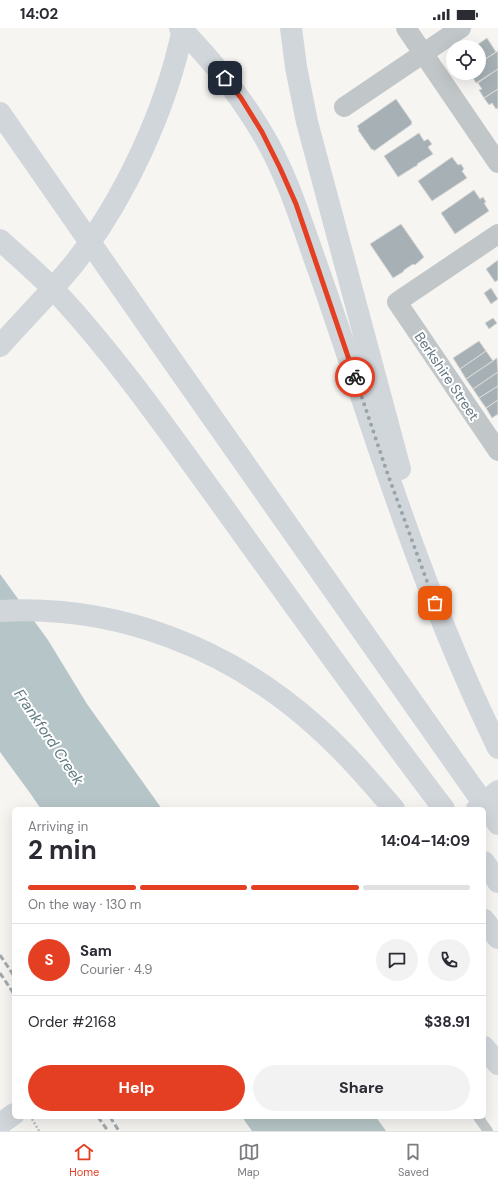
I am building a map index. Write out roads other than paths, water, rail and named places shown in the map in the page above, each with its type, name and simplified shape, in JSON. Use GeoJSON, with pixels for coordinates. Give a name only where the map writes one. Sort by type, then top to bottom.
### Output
{"type":"FeatureCollection","features":[{"type":"Feature","properties":{"kind":"main road"},"geometry":{"type":"LineString","coordinates":[[0,346],[73,265],[98,230],[119,195],[154,123],[180,43],[181,28]]}},
{"type":"Feature","properties":{"kind":"main road"},"geometry":{"type":"LineString","coordinates":[[181,28],[217,67],[241,98],[262,132],[296,204],[357,347]]}},
{"type":"Feature","properties":{"kind":"main road"},"geometry":{"type":"LineString","coordinates":[[291,28],[296,67],[307,122],[357,347],[440,617],[465,677],[498,748]]}},
{"type":"Feature","properties":{"kind":"main road"},"geometry":{"type":"LineString","coordinates":[[0,113],[486,807]]}},
{"type":"Feature","properties":{"kind":"main road"},"geometry":{"type":"LineString","coordinates":[[0,240],[58,294],[89,329],[147,402],[440,803]]}},
{"type":"Feature","properties":{"kind":"main road"},"geometry":{"type":"LineString","coordinates":[[0,611],[57,611],[97,616],[135,625],[172,637],[208,653],[244,672],[283,698],[318,728],[352,762],[392,807]]}},
{"type":"Feature","properties":{"kind":"main road"},"geometry":{"type":"LineString","coordinates":[[479,807],[498,791]]}},
{"type":"Feature","properties":{"kind":"main road"},"geometry":{"type":"LineString","coordinates":[[486,807],[498,824]]}},
{"type":"Feature","properties":{"kind":"main road"},"geometry":{"type":"LineString","coordinates":[[486,814],[498,808]]}},
{"type":"Feature","properties":{"kind":"main road"},"geometry":{"type":"LineString","coordinates":[[486,865],[498,882]]}},
{"type":"Feature","properties":{"kind":"main road"},"geometry":{"type":"LineString","coordinates":[[486,923],[498,938]]}},
{"type":"Feature","properties":{"kind":"main road"},"geometry":{"type":"LineString","coordinates":[[486,1049],[498,1064]]}},
{"type":"Feature","properties":{"kind":"street"},"geometry":{"type":"LineString","coordinates":[[406,28],[498,163]]}},
{"type":"Feature","properties":{"kind":"street"},"geometry":{"type":"LineString","coordinates":[[344,107],[461,28]]}},
{"type":"Feature","properties":{"kind":"street","name":"Berkshire Street"},"geometry":{"type":"LineString","coordinates":[[498,234],[397,302],[498,451]]}},
{"type":"Feature","properties":{"kind":"lane"},"geometry":{"type":"LineString","coordinates":[[479,1119],[488,1131]]}},
{"type":"Feature","properties":{"kind":"water","name":"Frankford Creek"},"geometry":{"type":"Polygon","coordinates":[[[0,574],[48,640],[87,704],[161,807],[40,807],[0,752],[0,574]]]}},
{"type":"Feature","properties":{"kind":"water"},"geometry":{"type":"Polygon","coordinates":[[[243,1119],[377,1119],[386,1131],[252,1131],[243,1119]]]}},
{"type":"Feature","properties":{"kind":"railway"},"geometry":{"type":"LineString","coordinates":[[0,955],[12,973]]}},
{"type":"Feature","properties":{"kind":"railway"},"geometry":{"type":"LineString","coordinates":[[0,973],[12,991]]}},
{"type":"Feature","properties":{"kind":"railway"},"geometry":{"type":"LineString","coordinates":[[99,1119],[108,1131]]}},
{"type":"Feature","properties":{"kind":"railway"},"geometry":{"type":"LineString","coordinates":[[111,1119],[119,1131]]}}]}
